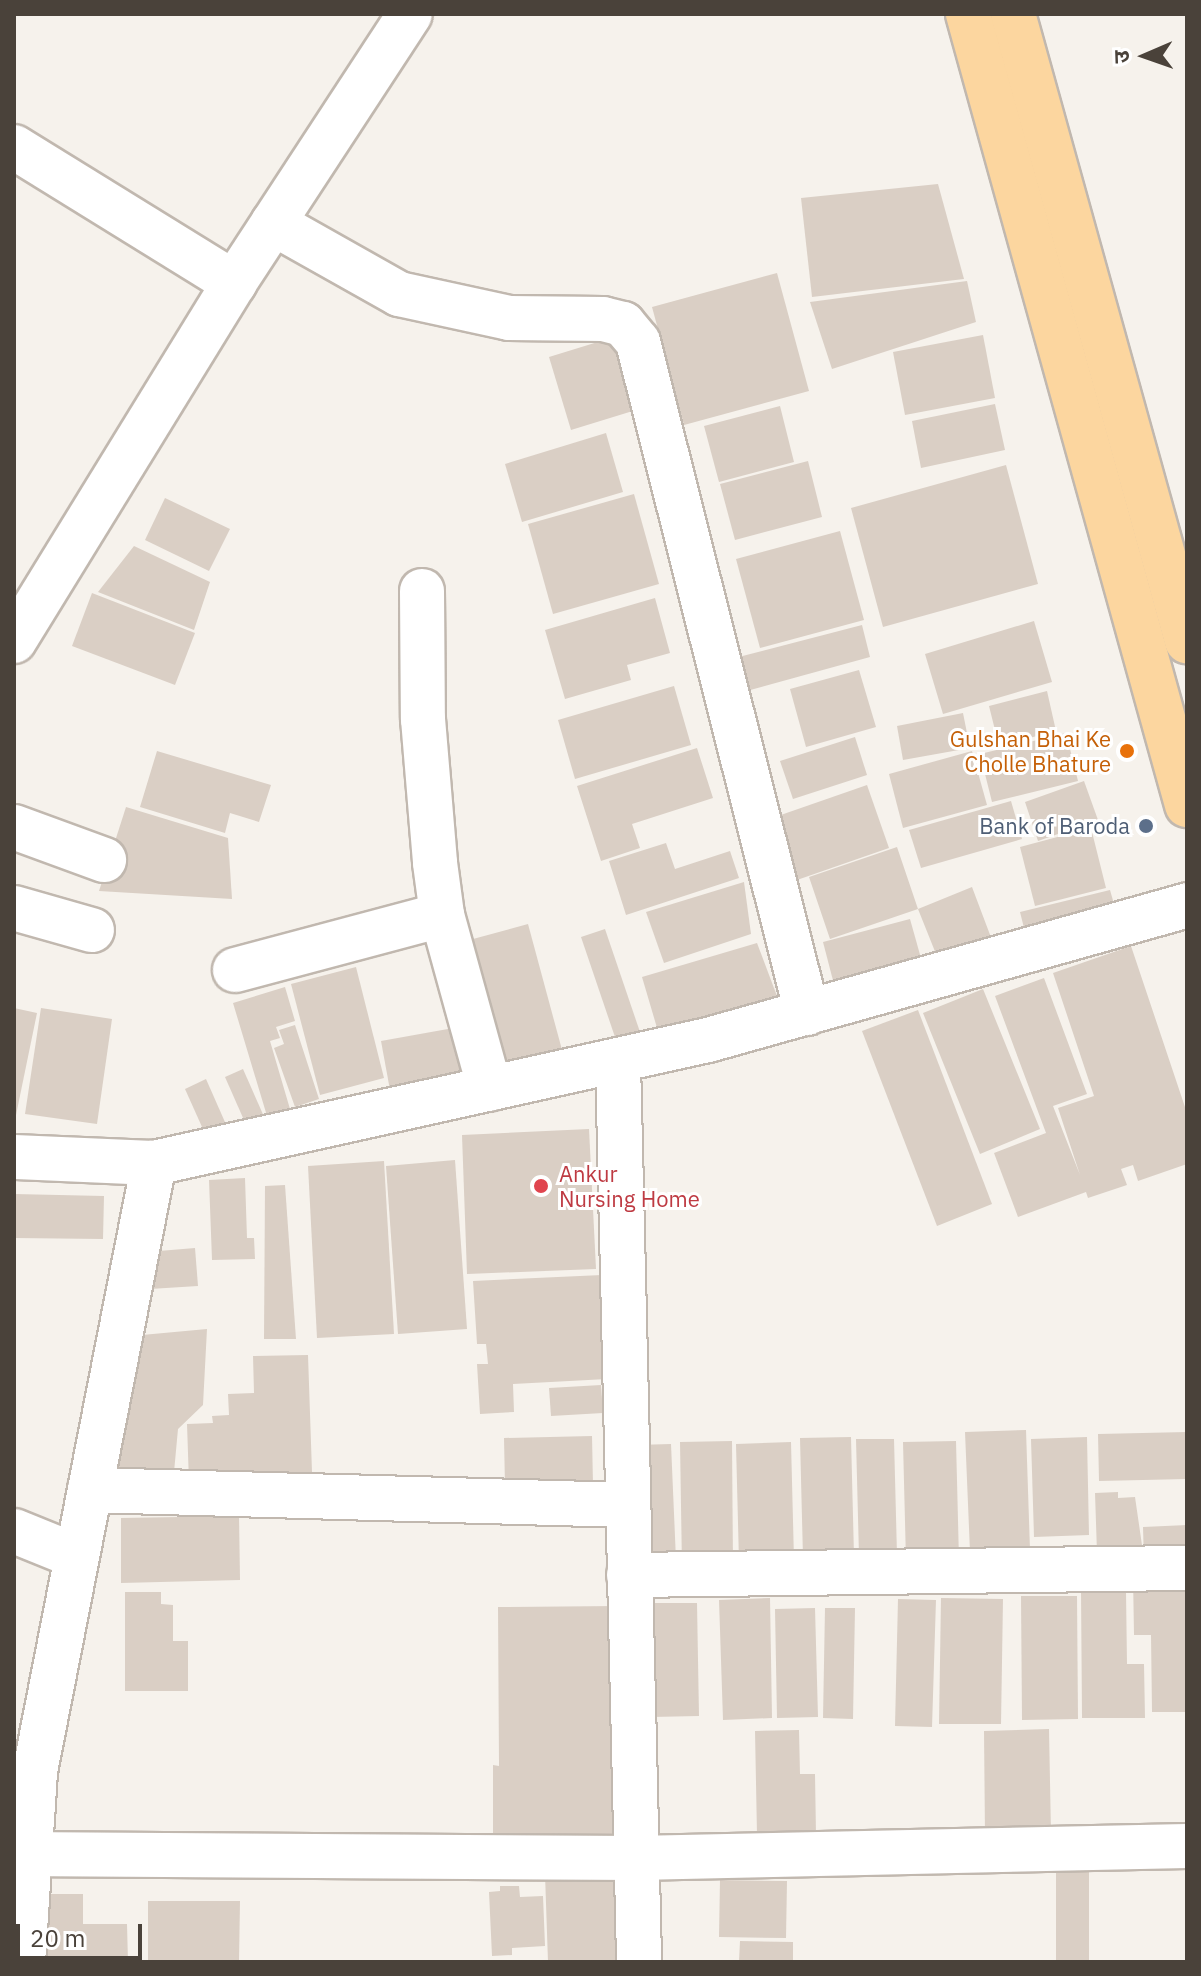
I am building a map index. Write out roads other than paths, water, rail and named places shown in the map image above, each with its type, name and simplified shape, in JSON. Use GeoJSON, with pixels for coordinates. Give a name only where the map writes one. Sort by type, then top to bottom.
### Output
{"type":"FeatureCollection","features":[{"type":"Feature","properties":{"kind":"main road"},"geometry":{"type":"LineString","coordinates":[[968,14],[1187,805]]}},
{"type":"Feature","properties":{"kind":"main road"},"geometry":{"type":"LineString","coordinates":[[1013,14],[1173,543],[1187,641]]}},
{"type":"Feature","properties":{"kind":"street"},"geometry":{"type":"LineString","coordinates":[[14,641],[234,283],[410,14]]}},
{"type":"Feature","properties":{"kind":"street"},"geometry":{"type":"LineString","coordinates":[[14,147],[234,283]]}},
{"type":"Feature","properties":{"kind":"street"},"geometry":{"type":"LineString","coordinates":[[273,223],[399,294],[509,318],[603,319],[623,324],[638,342],[807,1013]]}},
{"type":"Feature","properties":{"kind":"street"},"geometry":{"type":"LineString","coordinates":[[422,591],[423,719],[442,915],[490,1089]]}},
{"type":"Feature","properties":{"kind":"street"},"geometry":{"type":"LineString","coordinates":[[14,827],[104,860]]}},
{"type":"Feature","properties":{"kind":"street"},"geometry":{"type":"LineString","coordinates":[[14,1157],[154,1163],[618,1061],[807,1013],[1187,905]]}},
{"type":"Feature","properties":{"kind":"street"},"geometry":{"type":"LineString","coordinates":[[14,908],[92,930]]}},
{"type":"Feature","properties":{"kind":"street"},"geometry":{"type":"LineString","coordinates":[[235,970],[442,915]]}},
{"type":"Feature","properties":{"kind":"street"},"geometry":{"type":"LineString","coordinates":[[618,1061],[639,1962]]}},
{"type":"Feature","properties":{"kind":"street"},"geometry":{"type":"LineString","coordinates":[[23,1962],[22,1855],[28,1733],[76,1556],[154,1163]]}},
{"type":"Feature","properties":{"kind":"street"},"geometry":{"type":"LineString","coordinates":[[90,1490],[628,1505]]}},
{"type":"Feature","properties":{"kind":"street"},"geometry":{"type":"LineString","coordinates":[[14,1531],[76,1556]]}},
{"type":"Feature","properties":{"kind":"street"},"geometry":{"type":"LineString","coordinates":[[629,1575],[1187,1568]]}},
{"type":"Feature","properties":{"kind":"street"},"geometry":{"type":"LineString","coordinates":[[22,1855],[636,1858],[1187,1846]]}},
{"type":"Feature","properties":{"kind":"place","name":"Gulshan Bhai Ke Cholle Bhature"},"geometry":{"type":"Point","coordinates":[1127,751]}},
{"type":"Feature","properties":{"kind":"place","name":"Bank of Baroda"},"geometry":{"type":"Point","coordinates":[1146,826]}},
{"type":"Feature","properties":{"kind":"place","name":"Ankur Nursing Home"},"geometry":{"type":"Point","coordinates":[541,1186]}}]}
